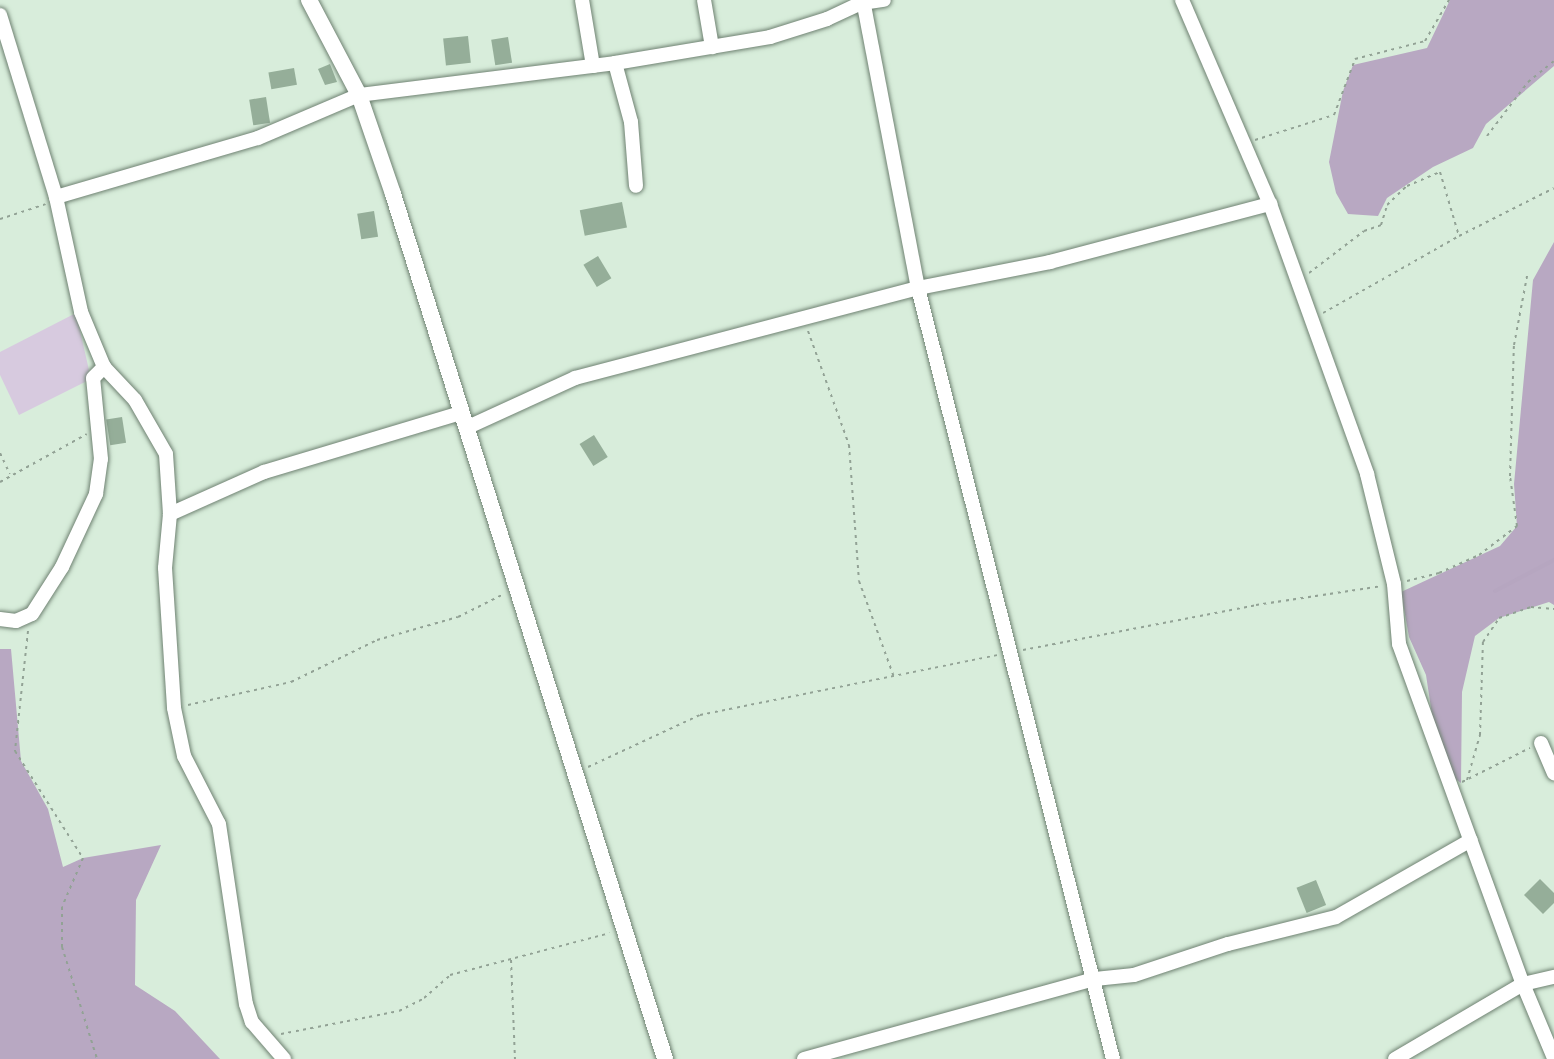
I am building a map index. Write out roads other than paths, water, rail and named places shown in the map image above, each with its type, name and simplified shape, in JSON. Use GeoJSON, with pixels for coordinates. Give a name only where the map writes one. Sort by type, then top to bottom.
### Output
{"type":"FeatureCollection","features":[{"type":"Feature","properties":{"kind":"street"},"geometry":{"type":"LineString","coordinates":[[309,0],[359,95],[464,420],[664,1059]]}},
{"type":"Feature","properties":{"kind":"street"},"geometry":{"type":"LineString","coordinates":[[582,0],[592,66]]}},
{"type":"Feature","properties":{"kind":"street"},"geometry":{"type":"LineString","coordinates":[[704,0],[712,47]]}},
{"type":"Feature","properties":{"kind":"street"},"geometry":{"type":"LineString","coordinates":[[57,198],[258,138],[359,95],[615,63],[770,37],[862,2],[884,0]]}},
{"type":"Feature","properties":{"kind":"street"},"geometry":{"type":"LineString","coordinates":[[1182,0],[1270,204],[1367,474],[1394,584],[1399,644],[1523,984],[1554,1058]]}},
{"type":"Feature","properties":{"kind":"street"},"geometry":{"type":"LineString","coordinates":[[862,2],[918,288],[1095,979],[1113,1059]]}},
{"type":"Feature","properties":{"kind":"street"},"geometry":{"type":"LineString","coordinates":[[0,15],[57,198],[81,312],[104,367],[135,400],[166,454],[170,514],[165,568],[174,708],[184,756],[219,824],[246,1005],[252,1022],[285,1059]]}},
{"type":"Feature","properties":{"kind":"street"},"geometry":{"type":"LineString","coordinates":[[615,63],[631,122],[636,186]]}},
{"type":"Feature","properties":{"kind":"street"},"geometry":{"type":"LineString","coordinates":[[170,514],[264,472],[464,420],[575,378],[918,288],[1060,260],[1270,204]]}},
{"type":"Feature","properties":{"kind":"street"},"geometry":{"type":"LineString","coordinates":[[0,619],[16,621],[28,618],[62,567],[96,494],[101,459],[93,378],[104,367]]}},
{"type":"Feature","properties":{"kind":"street"},"geometry":{"type":"LineString","coordinates":[[1541,742],[1554,773]]}},
{"type":"Feature","properties":{"kind":"street"},"geometry":{"type":"LineString","coordinates":[[804,1059],[1095,979],[1134,975],[1228,944],[1336,917],[1471,840]]}},
{"type":"Feature","properties":{"kind":"street"},"geometry":{"type":"LineString","coordinates":[[1395,1059],[1523,984],[1554,977]]}},
{"type":"Feature","properties":{"kind":"waterway"},"geometry":{"type":"LineString","coordinates":[[1495,591],[1554,560]]}}]}
